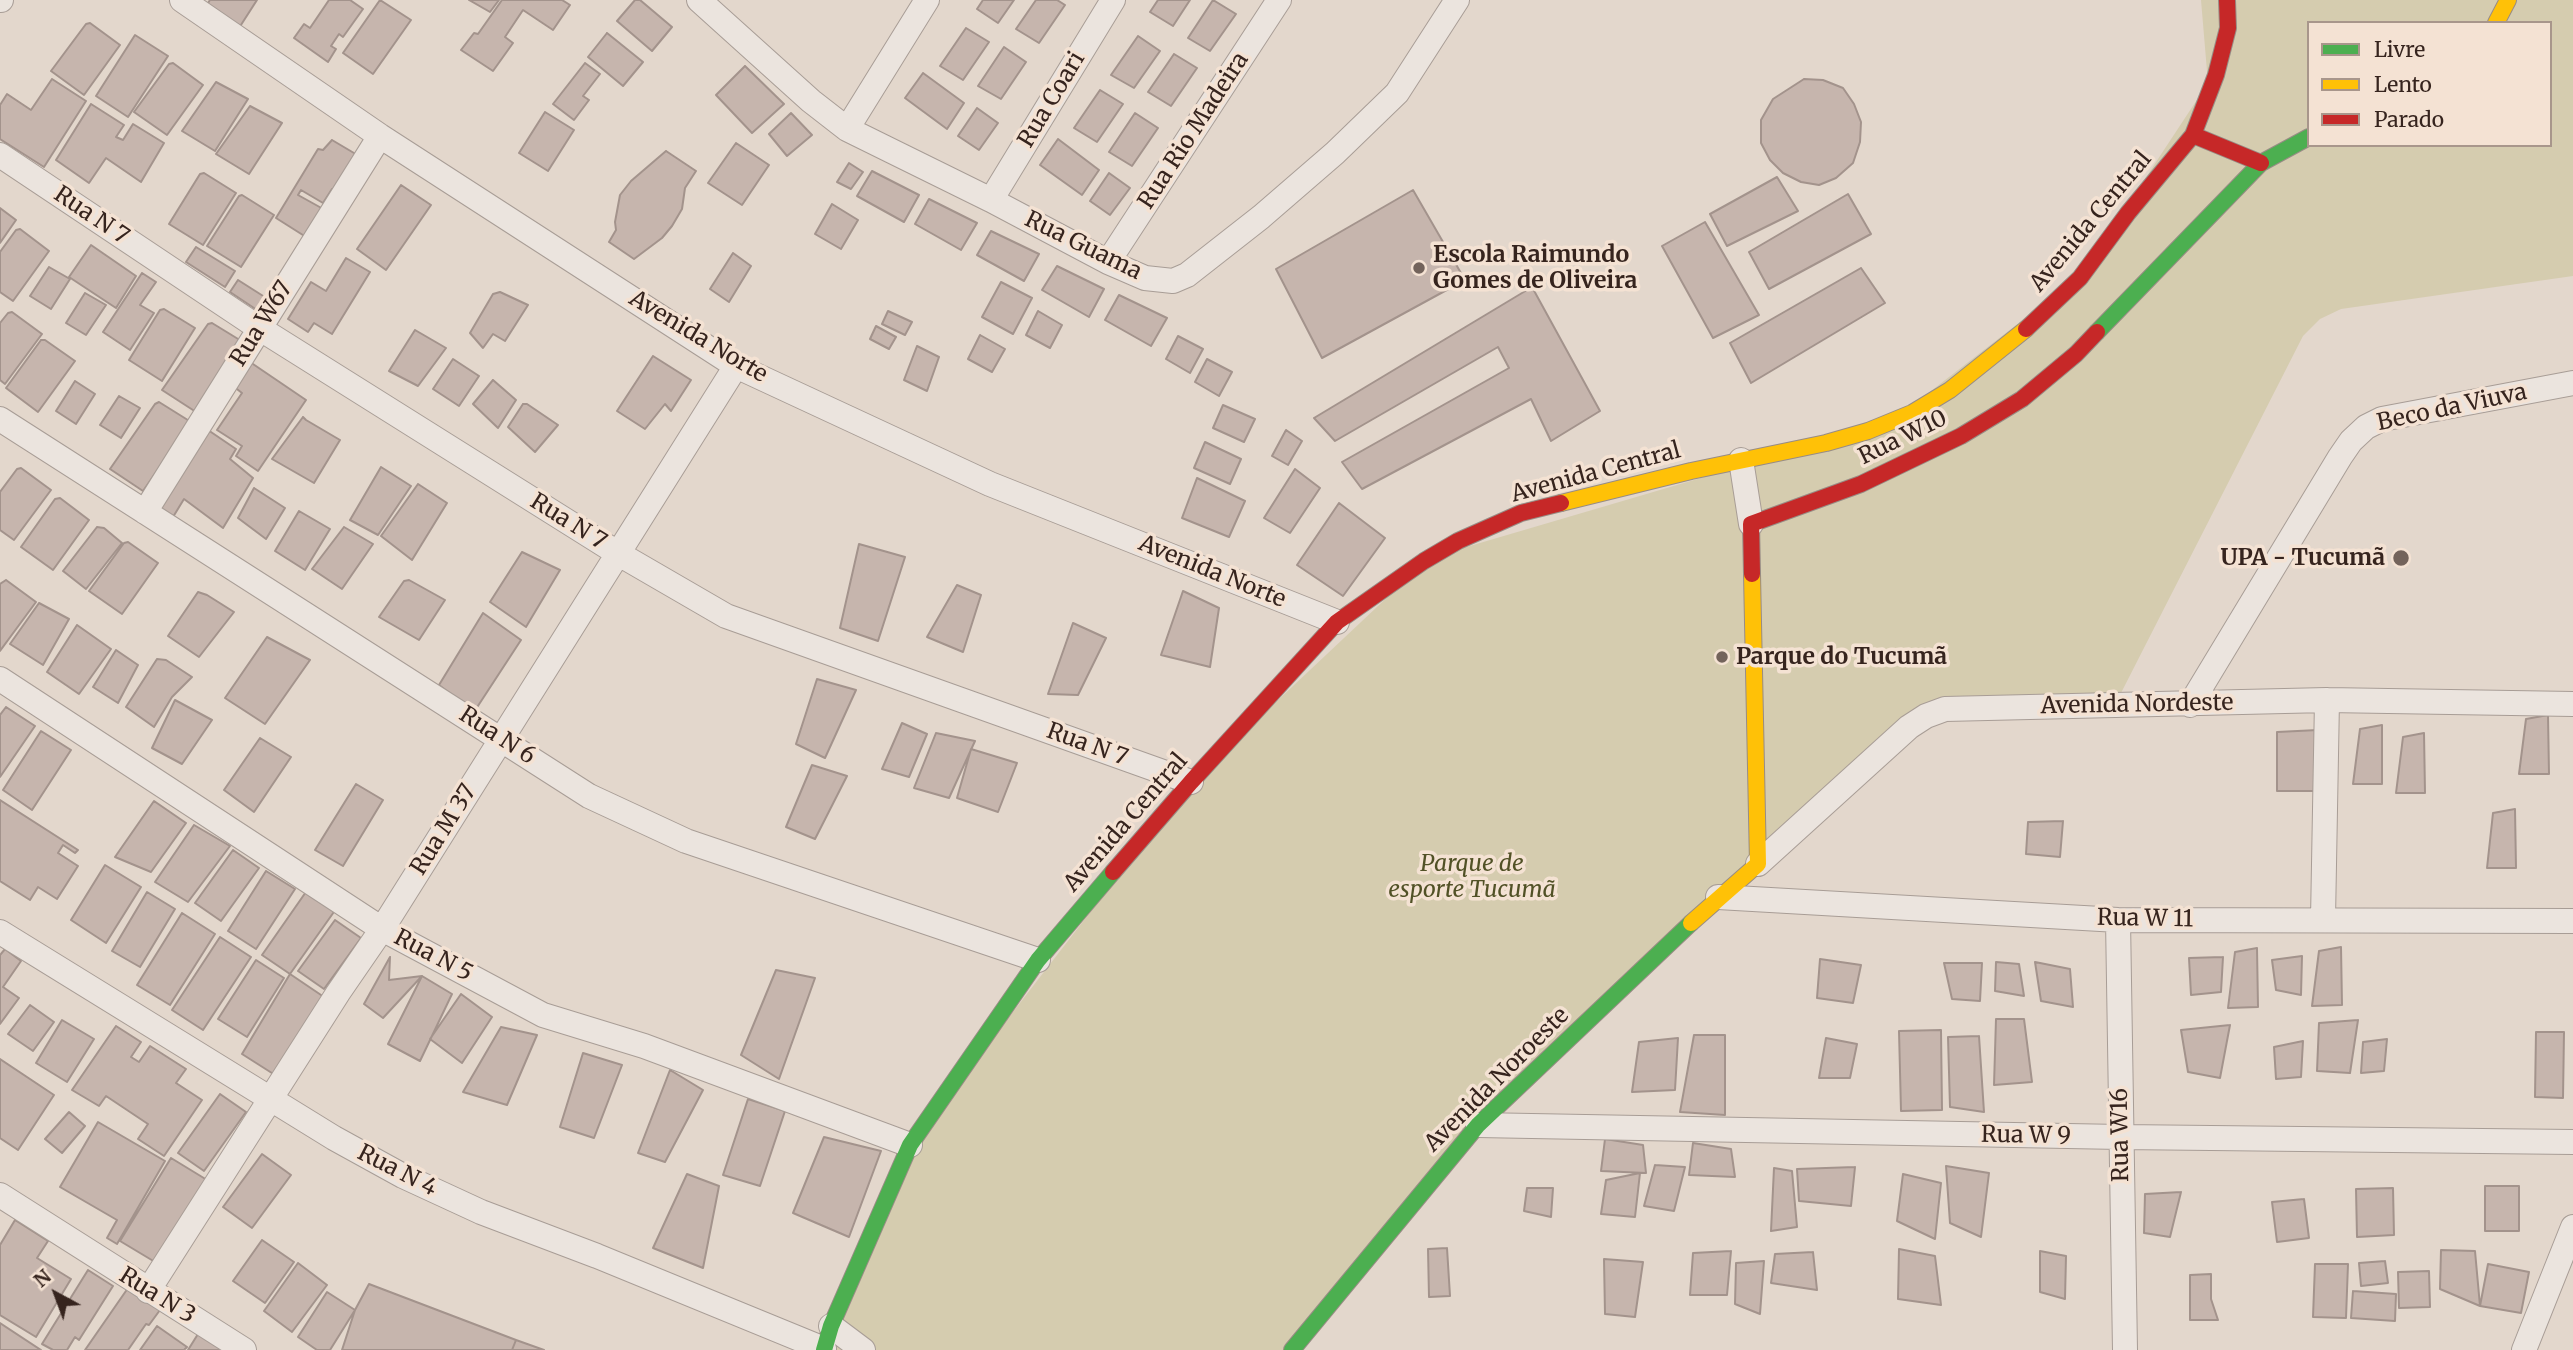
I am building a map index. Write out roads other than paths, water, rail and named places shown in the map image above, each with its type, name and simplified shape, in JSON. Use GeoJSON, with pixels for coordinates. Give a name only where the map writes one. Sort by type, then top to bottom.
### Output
{"type":"FeatureCollection","features":[{"type":"Feature","properties":{"kind":"street","name":"Avenida Norte"},"geometry":{"type":"LineString","coordinates":[[182,0],[380,136],[736,366],[990,484],[1337,622]]}},
{"type":"Feature","properties":{"kind":"street","name":"Rua Guama"},"geometry":{"type":"LineString","coordinates":[[699,0],[811,101],[847,129],[992,200],[1108,262],[1145,278],[1173,281],[1187,275],[1261,217],[1335,153],[1397,93],[1457,0]]}},
{"type":"Feature","properties":{"kind":"street"},"geometry":{"type":"LineString","coordinates":[[847,129],[927,0]]}},
{"type":"Feature","properties":{"kind":"street","name":"Rua Coari"},"geometry":{"type":"LineString","coordinates":[[992,200],[1113,0]]}},
{"type":"Feature","properties":{"kind":"street","name":"Rua Rio Madeira"},"geometry":{"type":"LineString","coordinates":[[1108,262],[1279,0]]}},
{"type":"Feature","properties":{"kind":"street","name":"Avenida Central"},"geometry":{"type":"LineString","coordinates":[[824,1350],[831,1326],[910,1145],[1038,960],[1191,782],[1337,622],[1424,561],[1458,541],[1521,513],[1868,431],[1912,413],[1950,390],[2040,318],[2080,278],[2128,213],[2193,135],[2216,75],[2228,28],[2227,0]]}},
{"type":"Feature","properties":{"kind":"street"},"geometry":{"type":"LineString","coordinates":[[2497,21],[2508,0]]}},
{"type":"Feature","properties":{"kind":"street"},"geometry":{"type":"LineString","coordinates":[[2193,135],[2261,163]]}},
{"type":"Feature","properties":{"kind":"street","name":"Rua W67"},"geometry":{"type":"LineString","coordinates":[[145,512],[380,136]]}},
{"type":"Feature","properties":{"kind":"street","name":"Rua W10"},"geometry":{"type":"LineString","coordinates":[[1751,524],[1874,478],[1961,436],[2022,399],[2076,354],[2261,163],[2307,138]]}},
{"type":"Feature","properties":{"kind":"street","name":"Rua N 7"},"geometry":{"type":"LineString","coordinates":[[0,155],[259,328],[619,554],[726,616],[1191,782]]}},
{"type":"Feature","properties":{"kind":"street","name":"Rua M 37"},"geometry":{"type":"LineString","coordinates":[[148,1291],[338,993],[382,929],[736,366]]}},
{"type":"Feature","properties":{"kind":"street","name":"Beco da Viuva"},"geometry":{"type":"LineString","coordinates":[[2190,705],[2340,457],[2351,441],[2366,427],[2382,419],[2573,383]]}},
{"type":"Feature","properties":{"kind":"street","name":"Rua N 6"},"geometry":{"type":"LineString","coordinates":[[4,430],[145,512],[589,796],[686,841],[1038,960]]}},
{"type":"Feature","properties":{"kind":"street"},"geometry":{"type":"LineString","coordinates":[[1741,460],[1751,524],[1758,864]]}},
{"type":"Feature","properties":{"kind":"street","name":"Rua N 5"},"geometry":{"type":"LineString","coordinates":[[0,679],[382,929],[544,1015],[644,1046],[910,1145]]}},
{"type":"Feature","properties":{"kind":"street"},"geometry":{"type":"LineString","coordinates":[[2323,919],[2327,700]]}},
{"type":"Feature","properties":{"kind":"street","name":"Avenida Nordeste"},"geometry":{"type":"LineString","coordinates":[[1758,864],[1909,727],[1935,712],[1949,709],[2327,700],[2573,704]]}},
{"type":"Feature","properties":{"kind":"street","name":"Avenida Noroeste"},"geometry":{"type":"LineString","coordinates":[[1293,1350],[1478,1125],[1718,897],[1758,864]]}},
{"type":"Feature","properties":{"kind":"street","name":"Rua W 11"},"geometry":{"type":"LineString","coordinates":[[1718,897],[2118,920],[2573,920]]}},
{"type":"Feature","properties":{"kind":"street","name":"Rua W16"},"geometry":{"type":"LineString","coordinates":[[2118,920],[2125,1350]]}},
{"type":"Feature","properties":{"kind":"street","name":"Rua N 4"},"geometry":{"type":"LineString","coordinates":[[0,932],[403,1176],[470,1207],[597,1256],[824,1350]]}},
{"type":"Feature","properties":{"kind":"street","name":"Rua W 9"},"geometry":{"type":"LineString","coordinates":[[1478,1125],[2573,1142]]}},
{"type":"Feature","properties":{"kind":"street","name":"Rua N 3"},"geometry":{"type":"LineString","coordinates":[[0,1195],[244,1350]]}},
{"type":"Feature","properties":{"kind":"street"},"geometry":{"type":"LineString","coordinates":[[2524,1350],[2573,1227]]}},
{"type":"Feature","properties":{"kind":"street"},"geometry":{"type":"LineString","coordinates":[[831,1326],[863,1350]]}},
{"type":"Feature","properties":{"kind":"place","name":"Escola Raimundo Gomes de Oliveira"},"geometry":{"type":"Point","coordinates":[1419,268]}},
{"type":"Feature","properties":{"kind":"place","name":"UPA - Tucumã"},"geometry":{"type":"Point","coordinates":[2401,558]}},
{"type":"Feature","properties":{"kind":"place","name":"Parque do Tucumã"},"geometry":{"type":"Point","coordinates":[1722,657]}},
{"type":"Feature","properties":{"kind":"park label","name":"Parque de esporte Tucumã"},"geometry":{"type":"Point","coordinates":[1472,877]}}]}
